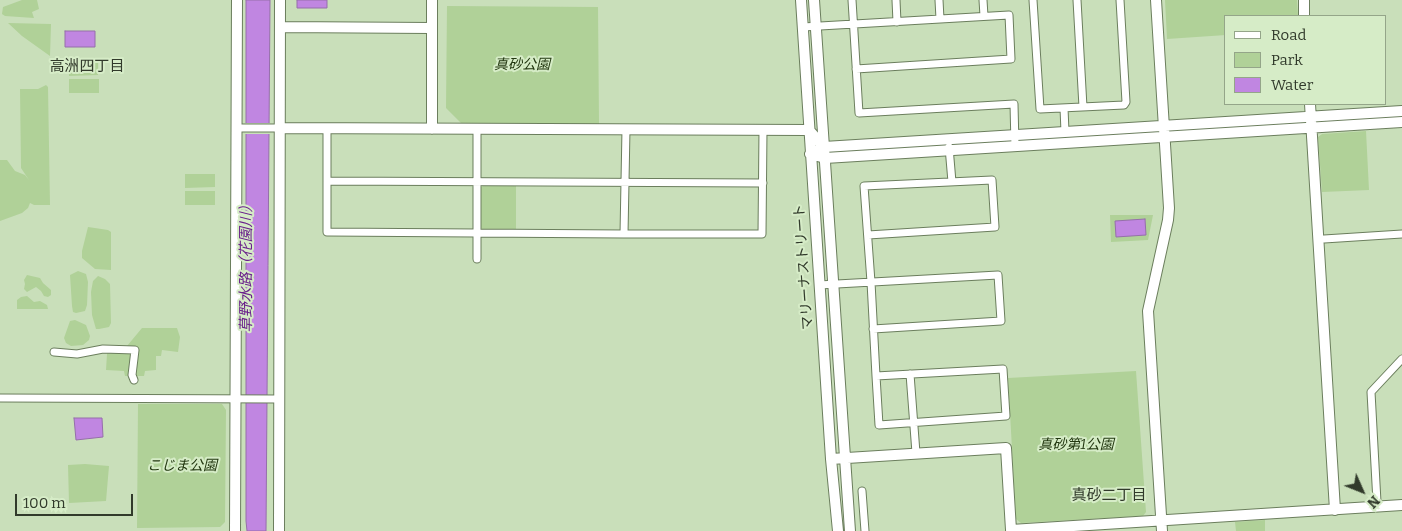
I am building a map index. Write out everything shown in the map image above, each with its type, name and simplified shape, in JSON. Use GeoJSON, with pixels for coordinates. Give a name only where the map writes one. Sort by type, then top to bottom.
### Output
{"type":"FeatureCollection","features":[{"type":"Feature","properties":{"kind":"street"},"geometry":{"type":"LineString","coordinates":[[234,531],[237,0]]}},
{"type":"Feature","properties":{"kind":"street"},"geometry":{"type":"LineString","coordinates":[[279,531],[280,0]]}},
{"type":"Feature","properties":{"kind":"street"},"geometry":{"type":"LineString","coordinates":[[432,0],[432,128]]}},
{"type":"Feature","properties":{"kind":"street","name":"マリーナストリート"},"geometry":{"type":"LineString","coordinates":[[802,0],[810,154],[831,459],[838,531]]}},
{"type":"Feature","properties":{"kind":"street","name":"マリーナストリート"},"geometry":{"type":"LineString","coordinates":[[814,0],[850,531]]}},
{"type":"Feature","properties":{"kind":"street"},"geometry":{"type":"LineString","coordinates":[[852,0],[859,113],[1014,104],[1015,141]]}},
{"type":"Feature","properties":{"kind":"street"},"geometry":{"type":"LineString","coordinates":[[896,0],[897,22]]}},
{"type":"Feature","properties":{"kind":"street"},"geometry":{"type":"LineString","coordinates":[[939,0],[940,19]]}},
{"type":"Feature","properties":{"kind":"street"},"geometry":{"type":"LineString","coordinates":[[983,0],[984,16]]}},
{"type":"Feature","properties":{"kind":"street"},"geometry":{"type":"LineString","coordinates":[[1033,0],[1040,109],[1124,105],[1126,102],[1120,0]]}},
{"type":"Feature","properties":{"kind":"street"},"geometry":{"type":"LineString","coordinates":[[1077,0],[1083,107]]}},
{"type":"Feature","properties":{"kind":"street"},"geometry":{"type":"LineString","coordinates":[[1156,0],[1169,208],[1148,311],[1161,526]]}},
{"type":"Feature","properties":{"kind":"street"},"geometry":{"type":"LineString","coordinates":[[1304,0],[1304,15]]}},
{"type":"Feature","properties":{"kind":"street"},"geometry":{"type":"LineString","coordinates":[[803,27],[1009,15],[1011,59],[856,69]]}},
{"type":"Feature","properties":{"kind":"street"},"geometry":{"type":"LineString","coordinates":[[280,27],[431,28]]}},
{"type":"Feature","properties":{"kind":"street"},"geometry":{"type":"LineString","coordinates":[[1310,105],[1335,510]]}},
{"type":"Feature","properties":{"kind":"street"},"geometry":{"type":"LineString","coordinates":[[1064,108],[1065,132]]}},
{"type":"Feature","properties":{"kind":"street"},"geometry":{"type":"LineString","coordinates":[[810,154],[825,158],[949,145],[1311,122],[1402,111]]}},
{"type":"Feature","properties":{"kind":"street"},"geometry":{"type":"LineString","coordinates":[[1311,122],[1402,122]]}},
{"type":"Feature","properties":{"kind":"street"},"geometry":{"type":"LineString","coordinates":[[236,128],[809,130],[824,147]]}},
{"type":"Feature","properties":{"kind":"street"},"geometry":{"type":"LineString","coordinates":[[327,128],[327,232],[624,234],[762,234],[763,130]]}},
{"type":"Feature","properties":{"kind":"street"},"geometry":{"type":"LineString","coordinates":[[477,129],[477,259]]}},
{"type":"Feature","properties":{"kind":"street"},"geometry":{"type":"LineString","coordinates":[[624,234],[626,129]]}},
{"type":"Feature","properties":{"kind":"street"},"geometry":{"type":"LineString","coordinates":[[1015,141],[1065,132],[1164,131]]}},
{"type":"Feature","properties":{"kind":"street"},"geometry":{"type":"LineString","coordinates":[[810,154],[824,147],[949,145]]}},
{"type":"Feature","properties":{"kind":"street"},"geometry":{"type":"LineString","coordinates":[[949,145],[952,182]]}},
{"type":"Feature","properties":{"kind":"street"},"geometry":{"type":"LineString","coordinates":[[327,180],[762,182]]}},
{"type":"Feature","properties":{"kind":"street"},"geometry":{"type":"LineString","coordinates":[[868,235],[995,227],[992,180],[864,186],[879,424],[1006,416],[1003,369],[876,376]]}},
{"type":"Feature","properties":{"kind":"street"},"geometry":{"type":"LineString","coordinates":[[1324,238],[1402,234]]}},
{"type":"Feature","properties":{"kind":"street"},"geometry":{"type":"LineString","coordinates":[[819,285],[998,275],[1001,321],[873,329]]}},
{"type":"Feature","properties":{"kind":"street"},"geometry":{"type":"LineString","coordinates":[[54,352],[77,354],[103,349],[135,350],[132,375],[134,380]]}},
{"type":"Feature","properties":{"kind":"street"},"geometry":{"type":"LineString","coordinates":[[1376,502],[1371,392],[1402,359]]}},
{"type":"Feature","properties":{"kind":"street"},"geometry":{"type":"LineString","coordinates":[[910,374],[916,454]]}},
{"type":"Feature","properties":{"kind":"street"},"geometry":{"type":"LineString","coordinates":[[0,398],[279,399]]}},
{"type":"Feature","properties":{"kind":"street"},"geometry":{"type":"LineString","coordinates":[[831,459],[1006,448],[1011,530],[1161,526],[1335,510],[1402,506]]}},
{"type":"Feature","properties":{"kind":"street"},"geometry":{"type":"LineString","coordinates":[[862,491],[865,531]]}},
{"type":"Feature","properties":{"kind":"green space"},"geometry":{"type":"Polygon","coordinates":[[[22,0],[37,0],[39,9],[32,12],[34,18],[5,16],[2,14],[3,7],[22,0]]]}},
{"type":"Feature","properties":{"kind":"green space"},"geometry":{"type":"Polygon","coordinates":[[[1165,0],[1297,0],[1298,15],[1224,15],[1224,35],[1167,39],[1165,0]]]}},
{"type":"Feature","properties":{"kind":"green space","name":"真砂公園"},"geometry":{"type":"Polygon","coordinates":[[[447,6],[598,7],[599,124],[461,123],[446,108],[447,6]]]}},
{"type":"Feature","properties":{"kind":"green space"},"geometry":{"type":"Polygon","coordinates":[[[8,23],[51,24],[50,56],[22,36],[8,23]]]}},
{"type":"Feature","properties":{"kind":"green space"},"geometry":{"type":"Polygon","coordinates":[[[69,62],[98,62],[98,75],[69,76],[69,62]]]}},
{"type":"Feature","properties":{"kind":"green space"},"geometry":{"type":"Polygon","coordinates":[[[69,79],[99,79],[99,93],[69,93],[69,79]]]}},
{"type":"Feature","properties":{"kind":"green space"},"geometry":{"type":"Polygon","coordinates":[[[46,85],[48,87],[50,205],[34,205],[30,203],[28,208],[22,213],[0,221],[0,160],[7,160],[15,171],[25,175],[29,180],[21,168],[20,89],[38,89],[46,85]]]}},
{"type":"Feature","properties":{"kind":"green space"},"geometry":{"type":"Polygon","coordinates":[[[1293,122],[1294,124],[1180,130],[1181,129],[1293,122]]]}},
{"type":"Feature","properties":{"kind":"green space"},"geometry":{"type":"Polygon","coordinates":[[[1366,131],[1369,190],[1322,192],[1318,137],[1322,134],[1366,131]]]}},
{"type":"Feature","properties":{"kind":"green space"},"geometry":{"type":"Polygon","coordinates":[[[1146,133],[1027,140],[1027,139],[1146,133]]]}},
{"type":"Feature","properties":{"kind":"green space"},"geometry":{"type":"Polygon","coordinates":[[[185,174],[215,174],[215,187],[185,188],[185,174]]]}},
{"type":"Feature","properties":{"kind":"green space"},"geometry":{"type":"Polygon","coordinates":[[[483,186],[516,186],[516,230],[483,230],[480,227],[480,188],[483,186]]]}},
{"type":"Feature","properties":{"kind":"green space"},"geometry":{"type":"Polygon","coordinates":[[[185,191],[215,191],[215,205],[185,205],[185,191]]]}},
{"type":"Feature","properties":{"kind":"green space"},"geometry":{"type":"Polygon","coordinates":[[[1110,215],[1153,215],[1148,240],[1111,242],[1110,215]]]}},
{"type":"Feature","properties":{"kind":"green space"},"geometry":{"type":"Polygon","coordinates":[[[88,227],[111,232],[111,270],[95,269],[82,258],[88,227]]]}},
{"type":"Feature","properties":{"kind":"green space"},"geometry":{"type":"Polygon","coordinates":[[[78,271],[86,274],[88,282],[87,305],[85,311],[76,313],[73,312],[72,306],[70,275],[78,271]]]}},
{"type":"Feature","properties":{"kind":"green space"},"geometry":{"type":"Polygon","coordinates":[[[27,275],[40,278],[51,290],[51,295],[48,297],[44,296],[36,287],[27,292],[24,289],[24,280],[27,275]]]}},
{"type":"Feature","properties":{"kind":"green space"},"geometry":{"type":"Polygon","coordinates":[[[98,276],[110,284],[111,323],[109,327],[96,329],[92,315],[91,292],[93,281],[98,276]]]}},
{"type":"Feature","properties":{"kind":"green space"},"geometry":{"type":"Polygon","coordinates":[[[27,296],[34,302],[40,301],[47,305],[48,309],[17,309],[17,300],[27,296]]]}},
{"type":"Feature","properties":{"kind":"green space"},"geometry":{"type":"Polygon","coordinates":[[[75,320],[86,325],[90,336],[89,340],[83,345],[71,346],[66,343],[64,338],[70,321],[75,320]]]}},
{"type":"Feature","properties":{"kind":"green space"},"geometry":{"type":"Polygon","coordinates":[[[142,328],[177,328],[180,337],[178,352],[162,350],[161,356],[156,356],[156,370],[145,371],[144,376],[125,376],[124,371],[106,370],[107,354],[111,346],[127,346],[142,328]]]}},
{"type":"Feature","properties":{"kind":"green space","name":"真砂第1公園"},"geometry":{"type":"Polygon","coordinates":[[[1136,371],[1146,512],[1143,516],[1021,523],[1016,519],[1008,378],[1136,371]]]}},
{"type":"Feature","properties":{"kind":"green space","name":"こじま公園"},"geometry":{"type":"Polygon","coordinates":[[[138,404],[222,404],[226,410],[225,522],[220,527],[137,528],[138,404]]]}},
{"type":"Feature","properties":{"kind":"green space"},"geometry":{"type":"Polygon","coordinates":[[[68,465],[109,466],[106,501],[69,503],[68,465]]]}},
{"type":"Feature","properties":{"kind":"green space"},"geometry":{"type":"Polygon","coordinates":[[[1265,520],[1265,531],[1236,531],[1235,522],[1265,520]]]}},
{"type":"Feature","properties":{"kind":"water","name":"草野水路（花園川）"},"geometry":{"type":"Polygon","coordinates":[[[246,0],[270,0],[266,531],[247,531],[246,521],[246,0]]]}},
{"type":"Feature","properties":{"kind":"water"},"geometry":{"type":"Polygon","coordinates":[[[297,0],[327,0],[327,8],[297,8],[297,0]]]}},
{"type":"Feature","properties":{"kind":"water"},"geometry":{"type":"Polygon","coordinates":[[[65,31],[95,31],[95,47],[65,47],[65,31]]]}},
{"type":"Feature","properties":{"kind":"water"},"geometry":{"type":"Polygon","coordinates":[[[1145,219],[1146,235],[1116,237],[1115,221],[1145,219]]]}},
{"type":"Feature","properties":{"kind":"water"},"geometry":{"type":"Polygon","coordinates":[[[74,418],[102,418],[103,437],[76,440],[74,418]]]}},
{"type":"Feature","properties":{"kind":"pier"},"geometry":{"type":"Polygon","coordinates":[[[244,123],[270,123],[270,134],[244,134],[244,123]]]}},
{"type":"Feature","properties":{"kind":"district","name":"高洲四丁目"},"geometry":{"type":"Point","coordinates":[87,67]}},
{"type":"Feature","properties":{"kind":"district","name":"真砂二丁目"},"geometry":{"type":"Point","coordinates":[1109,496]}}]}
